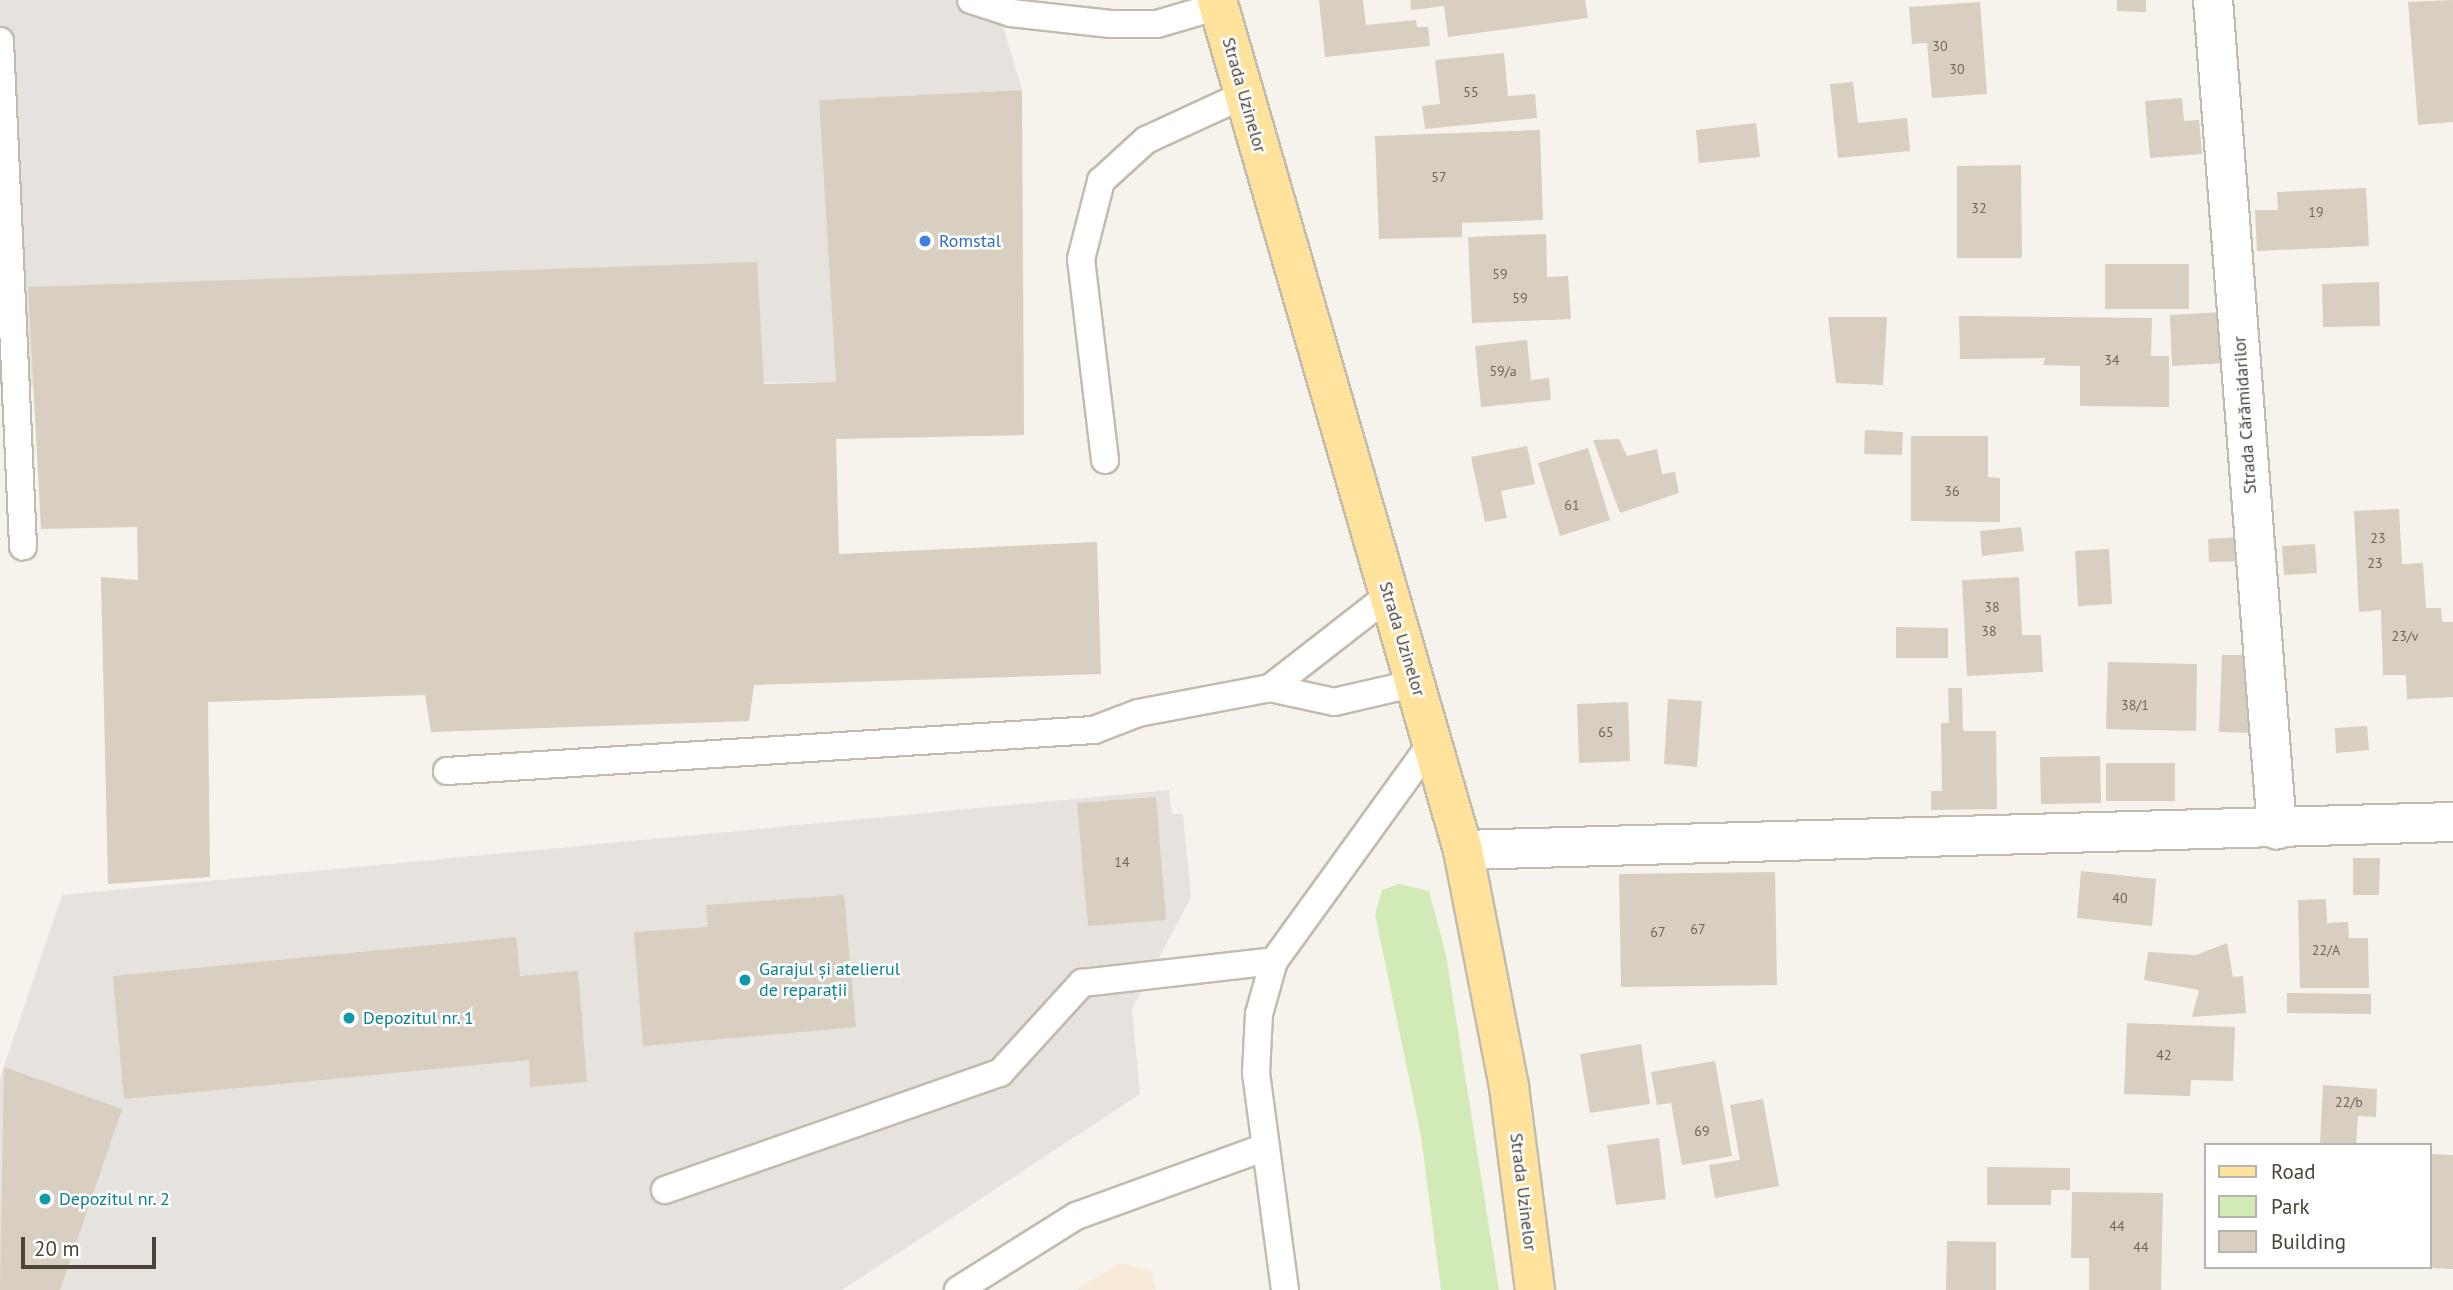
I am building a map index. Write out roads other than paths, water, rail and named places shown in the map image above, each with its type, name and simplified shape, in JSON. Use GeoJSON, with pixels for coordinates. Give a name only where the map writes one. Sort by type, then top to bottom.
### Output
{"type":"FeatureCollection","features":[{"type":"Feature","properties":{"kind":"main road","name":"Strada Uzinelor"},"geometry":{"type":"LineString","coordinates":[[1217,3],[1463,850],[1509,1087],[1535,1290]]}},
{"type":"Feature","properties":{"kind":"street","name":"Strada Cărămidarilor"},"geometry":{"type":"LineString","coordinates":[[2213,0],[2277,830]]}},
{"type":"Feature","properties":{"kind":"street"},"geometry":{"type":"LineString","coordinates":[[1463,850],[2277,830],[2453,822]]}},
{"type":"Feature","properties":{"kind":"lane"},"geometry":{"type":"LineString","coordinates":[[971,0],[1011,13],[1110,24],[1157,24],[1217,3]]}},
{"type":"Feature","properties":{"kind":"lane"},"geometry":{"type":"LineString","coordinates":[[0,41],[23,546]]}},
{"type":"Feature","properties":{"kind":"lane"},"geometry":{"type":"LineString","coordinates":[[1105,460],[1081,259],[1101,181],[1146,140],[1244,95]]}},
{"type":"Feature","properties":{"kind":"lane"},"geometry":{"type":"LineString","coordinates":[[1270,688],[1388,596]]}},
{"type":"Feature","properties":{"kind":"lane"},"geometry":{"type":"LineString","coordinates":[[447,771],[1094,730],[1138,713],[1270,688],[1334,702],[1416,683]]}},
{"type":"Feature","properties":{"kind":"lane"},"geometry":{"type":"LineString","coordinates":[[1285,1290],[1256,1073],[1259,1014],[1274,961],[1433,741]]}},
{"type":"Feature","properties":{"kind":"lane"},"geometry":{"type":"LineString","coordinates":[[665,1190],[1000,1073],[1082,983],[1274,961]]}},
{"type":"Feature","properties":{"kind":"lane"},"geometry":{"type":"LineString","coordinates":[[958,1290],[1076,1216],[1266,1147]]}},
{"type":"Feature","properties":{"kind":"place","name":"Romstal"},"geometry":{"type":"Point","coordinates":[925,241]}},
{"type":"Feature","properties":{"kind":"place","name":"Garajul și atelierul de reparații"},"geometry":{"type":"Point","coordinates":[745,980]}},
{"type":"Feature","properties":{"kind":"place","name":"Depozitul nr. 1"},"geometry":{"type":"Point","coordinates":[349,1018]}},
{"type":"Feature","properties":{"kind":"place","name":"Depozitul nr. 2"},"geometry":{"type":"Point","coordinates":[45,1199]}}]}
